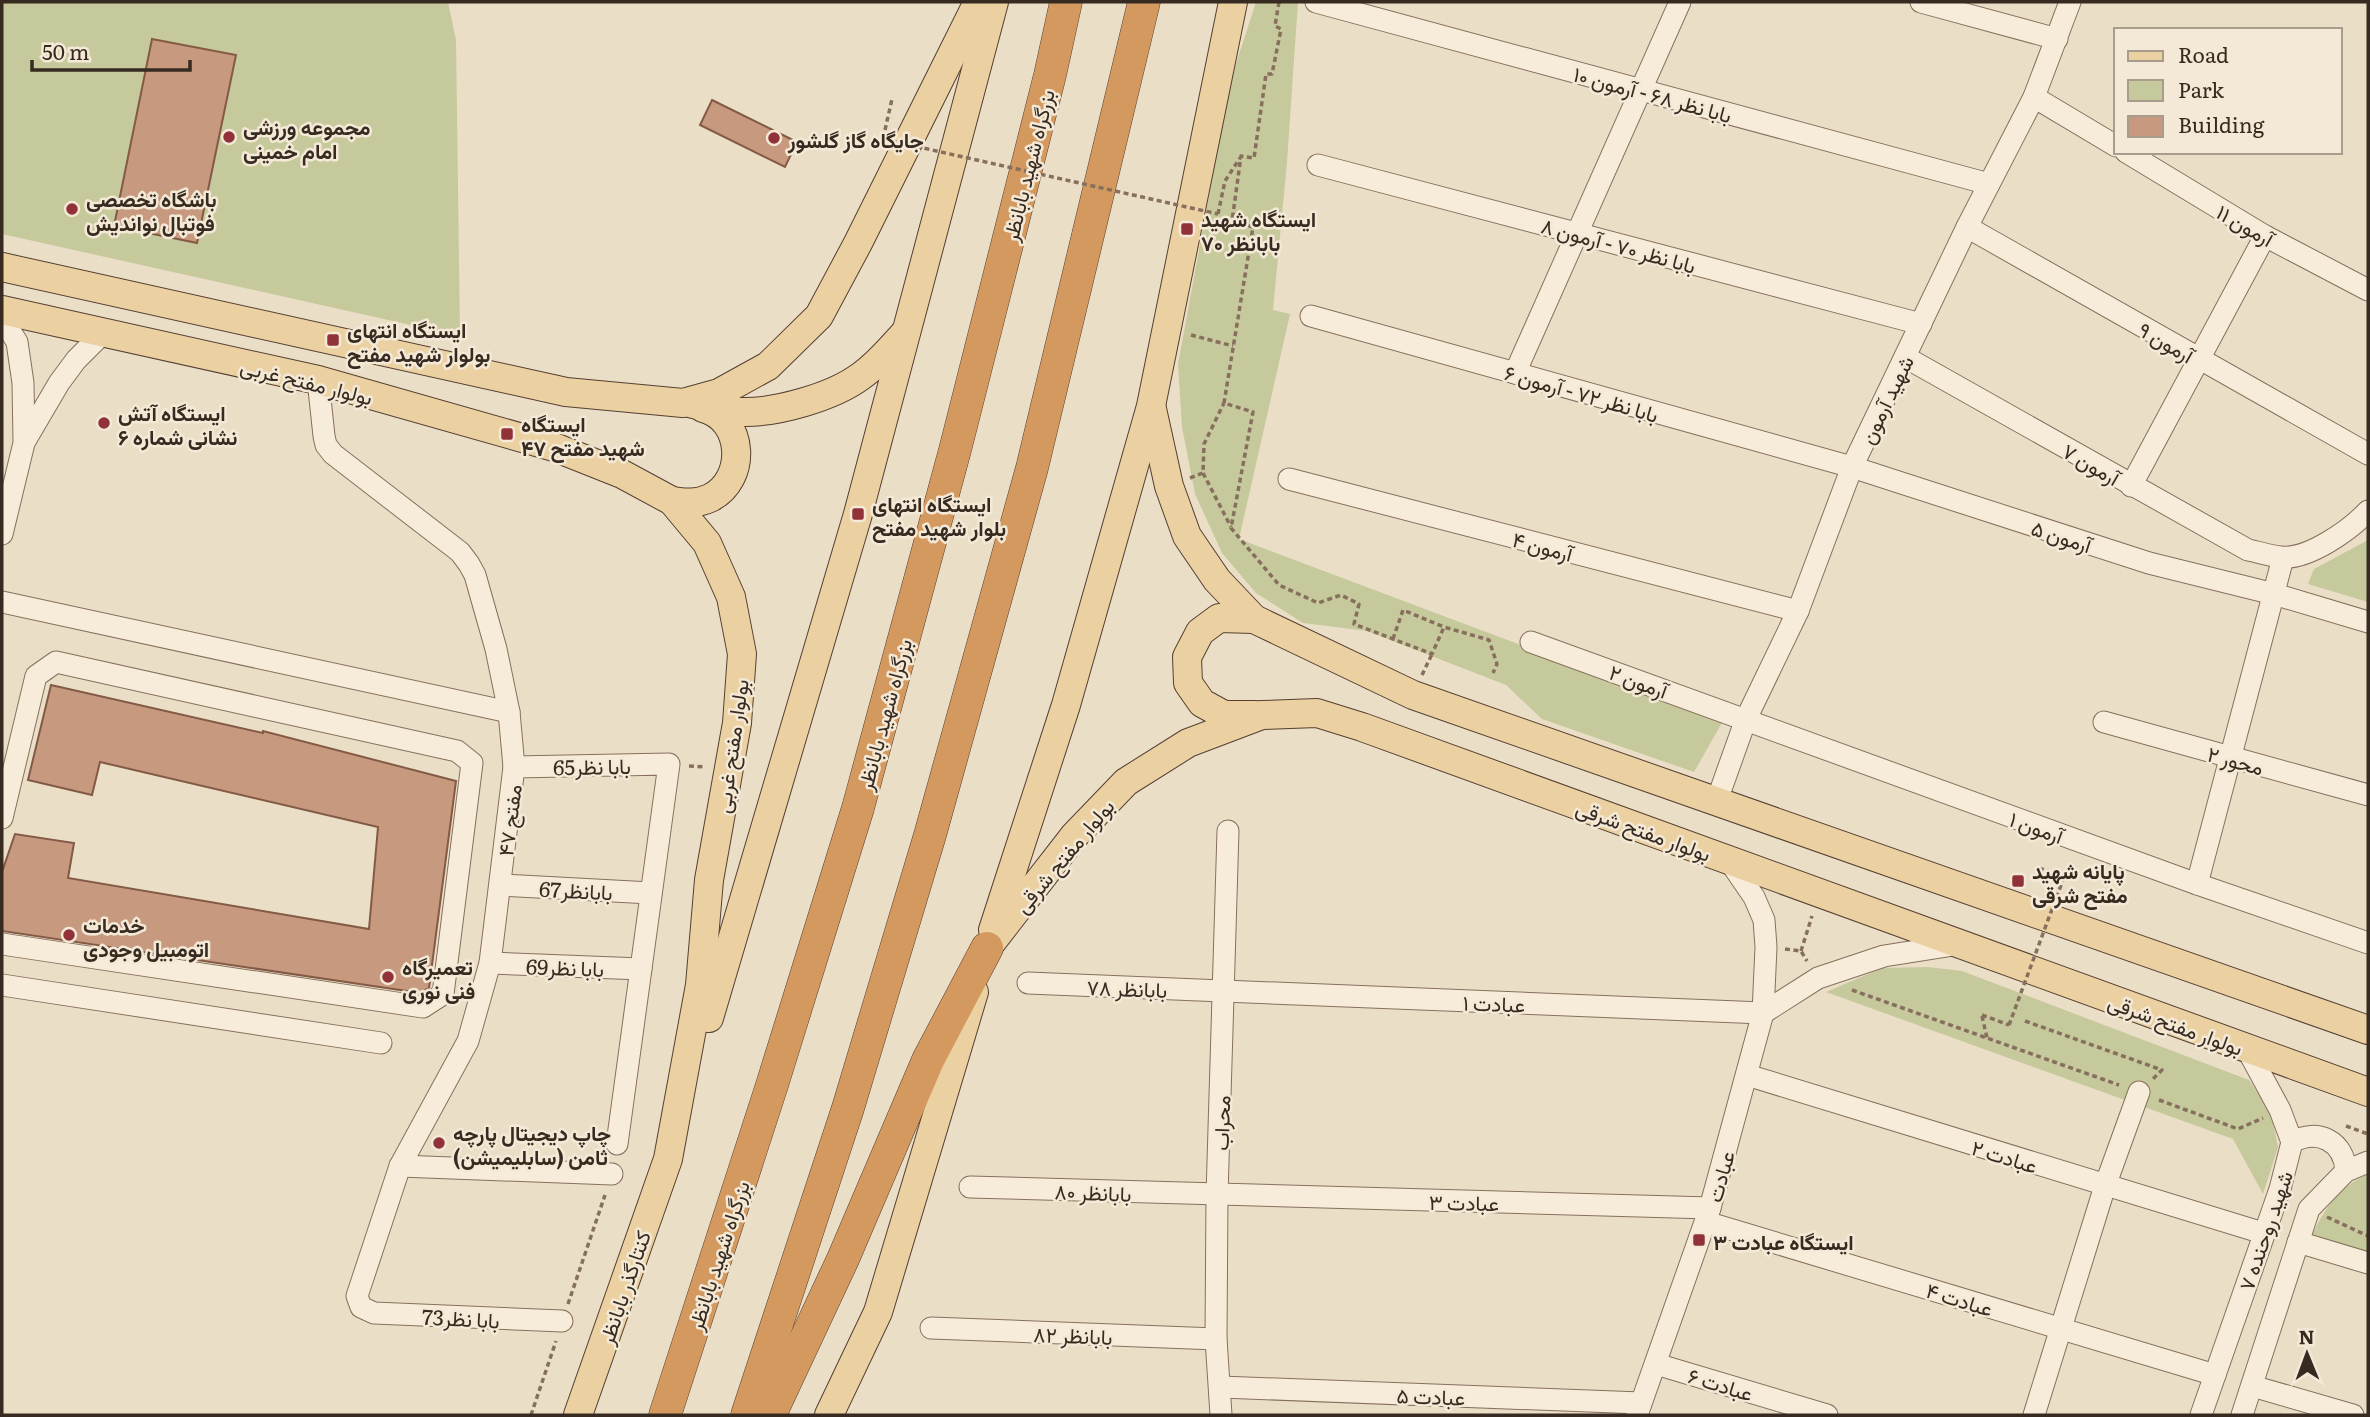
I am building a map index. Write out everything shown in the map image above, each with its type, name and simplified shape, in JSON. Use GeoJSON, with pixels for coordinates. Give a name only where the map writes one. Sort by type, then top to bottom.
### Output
{"type":"FeatureCollection","features":[{"type":"Feature","properties":{"kind":"highway","name":"بزرگراه شهید بابانظر"},"geometry":{"type":"LineString","coordinates":[[665,1415],[858,808],[955,450],[1066,2]]}},
{"type":"Feature","properties":{"kind":"highway"},"geometry":{"type":"LineString","coordinates":[[747,1415],[848,1108],[934,822],[1032,468],[1144,2]]}},
{"type":"Feature","properties":{"kind":"highway"},"geometry":{"type":"LineString","coordinates":[[770,1415],[843,1259],[928,1060],[987,948]]}},
{"type":"Feature","properties":{"kind":"main road","name":"بولوار مفتح غربی"},"geometry":{"type":"LineString","coordinates":[[2,267],[566,392],[683,403],[719,393],[768,366],[819,316],[978,2]]}},
{"type":"Feature","properties":{"kind":"main road"},"geometry":{"type":"LineString","coordinates":[[597,1415],[668,1159],[858,514],[995,2]]}},
{"type":"Feature","properties":{"kind":"main road"},"geometry":{"type":"LineString","coordinates":[[1215,94],[1223,2]]}},
{"type":"Feature","properties":{"kind":"main road"},"geometry":{"type":"LineString","coordinates":[[845,1415],[987,948],[1066,705],[1151,406],[1233,2]]}},
{"type":"Feature","properties":{"kind":"main road"},"geometry":{"type":"LineString","coordinates":[[1215,94],[1241,2]]}},
{"type":"Feature","properties":{"kind":"main road","name":"بولوار مفتح غربی"},"geometry":{"type":"LineString","coordinates":[[2,310],[317,380],[554,447],[622,474],[672,501],[707,542],[731,597],[742,654],[737,723],[709,880],[700,985],[668,1159]]}},
{"type":"Feature","properties":{"kind":"main road"},"geometry":{"type":"LineString","coordinates":[[683,403],[742,412],[778,408],[807,400],[862,376],[906,333]]}},
{"type":"Feature","properties":{"kind":"main road"},"geometry":{"type":"LineString","coordinates":[[672,501],[692,503],[712,497],[727,483],[735,465],[736,445],[722,416],[683,403]]}},
{"type":"Feature","properties":{"kind":"main road"},"geometry":{"type":"LineString","coordinates":[[1151,406],[1169,486],[1187,536],[1217,580],[1254,619],[1413,695],[2368,1030]]}},
{"type":"Feature","properties":{"kind":"main road"},"geometry":{"type":"LineString","coordinates":[[1254,619],[1219,618],[1200,632],[1187,657],[1188,683],[1202,704],[1224,715],[1262,715]]}},
{"type":"Feature","properties":{"kind":"main road","name":"بولوار مفتح شرقی"},"geometry":{"type":"LineString","coordinates":[[987,948],[1074,836],[1126,782],[1188,743],[1262,715],[1317,713],[1728,859],[2368,1093]]}},
{"type":"Feature","properties":{"kind":"main road","name":"کنتارگذر بابانظر"},"geometry":{"type":"LineString","coordinates":[[578,1415],[668,1159]]}},
{"type":"Feature","properties":{"kind":"main road"},"geometry":{"type":"LineString","coordinates":[[829,1415],[878,1312]]}},
{"type":"Feature","properties":{"kind":"street","name":"بابا نظر ۶۸ - آرمون ۱۰"},"geometry":{"type":"LineString","coordinates":[[1316,2],[1989,184]]}},
{"type":"Feature","properties":{"kind":"street"},"geometry":{"type":"LineString","coordinates":[[1515,373],[1680,2]]}},
{"type":"Feature","properties":{"kind":"street"},"geometry":{"type":"LineString","coordinates":[[1921,2],[2057,39]]}},
{"type":"Feature","properties":{"kind":"street","name":"شهید آرمون"},"geometry":{"type":"LineString","coordinates":[[1716,803],[1746,719],[1798,611],[1852,467],[1967,227],[2034,97],[2070,2]]}},
{"type":"Feature","properties":{"kind":"street"},"geometry":{"type":"LineString","coordinates":[[2034,97],[2114,145]]}},
{"type":"Feature","properties":{"kind":"street","name":"آرمون ۱۱"},"geometry":{"type":"LineString","coordinates":[[2129,154],[2265,236],[2368,290]]}},
{"type":"Feature","properties":{"kind":"street","name":"بابا نظر ۷۰ - آرمون ۸"},"geometry":{"type":"LineString","coordinates":[[1318,165],[1921,324]]}},
{"type":"Feature","properties":{"kind":"street","name":"آرمون ۹"},"geometry":{"type":"LineString","coordinates":[[1967,227],[2368,454]]}},
{"type":"Feature","properties":{"kind":"street"},"geometry":{"type":"LineString","coordinates":[[2132,486],[2265,236]]}},
{"type":"Feature","properties":{"kind":"street","name":"بابا نظر ۷۲ - آرمون ۶"},"geometry":{"type":"LineString","coordinates":[[1311,316],[1852,467]]}},
{"type":"Feature","properties":{"kind":"street"},"geometry":{"type":"LineString","coordinates":[[2,318],[16,342],[23,383],[24,443],[2,534]]}},
{"type":"Feature","properties":{"kind":"street"},"geometry":{"type":"LineString","coordinates":[[24,443],[59,383],[76,360],[103,333]]}},
{"type":"Feature","properties":{"kind":"street","name":"آرمون ۷"},"geometry":{"type":"LineString","coordinates":[[1905,357],[2248,550],[2283,558]]}},
{"type":"Feature","properties":{"kind":"street","name":"مفتح ۴۷"},"geometry":{"type":"LineString","coordinates":[[317,380],[326,445],[333,454],[460,552],[475,575],[496,649],[509,712],[514,767],[490,963],[468,1041],[400,1166],[357,1296],[361,1307]]}},
{"type":"Feature","properties":{"kind":"street","name":"آرمون ۵"},"geometry":{"type":"LineString","coordinates":[[1852,467],[2149,563],[2273,594],[2368,622]]}},
{"type":"Feature","properties":{"kind":"street","name":"آرمون ۴"},"geometry":{"type":"LineString","coordinates":[[1289,479],[1798,611]]}},
{"type":"Feature","properties":{"kind":"street"},"geometry":{"type":"LineString","coordinates":[[2197,884],[2283,558],[2314,551],[2368,512]]}},
{"type":"Feature","properties":{"kind":"street"},"geometry":{"type":"LineString","coordinates":[[2,602],[509,712]]}},
{"type":"Feature","properties":{"kind":"street","name":"آرمون ۲"},"geometry":{"type":"LineString","coordinates":[[1531,642],[1746,719]]}},
{"type":"Feature","properties":{"kind":"street"},"geometry":{"type":"LineString","coordinates":[[2,818],[36,676],[56,662],[457,751],[472,764],[443,994],[423,1007],[2,944]]}},
{"type":"Feature","properties":{"kind":"street","name":"آرمون ۱"},"geometry":{"type":"LineString","coordinates":[[1746,719],[2197,884],[2368,943]]}},
{"type":"Feature","properties":{"kind":"street","name":"محور ۲"},"geometry":{"type":"LineString","coordinates":[[2104,722],[2368,795]]}},
{"type":"Feature","properties":{"kind":"street"},"geometry":{"type":"LineString","coordinates":[[617,1143],[669,764]]}},
{"type":"Feature","properties":{"kind":"street","name":"بابا نظر65"},"geometry":{"type":"LineString","coordinates":[[514,767],[669,764]]}},
{"type":"Feature","properties":{"kind":"street","name":"محراب"},"geometry":{"type":"LineString","coordinates":[[1221,1415],[1216,1339],[1217,1195],[1228,831]]}},
{"type":"Feature","properties":{"kind":"street","name":"عبادت"},"geometry":{"type":"LineString","coordinates":[[1639,1409],[1708,1215],[1763,1013],[1766,947],[1764,920],[1754,897],[1728,859]]}},
{"type":"Feature","properties":{"kind":"street","name":"بابانظر67"},"geometry":{"type":"LineString","coordinates":[[501,885],[651,893]]}},
{"type":"Feature","properties":{"kind":"street"},"geometry":{"type":"LineString","coordinates":[[1763,1013],[1818,978],[1884,956],[1960,944]]}},
{"type":"Feature","properties":{"kind":"street","name":"بابا نظر69"},"geometry":{"type":"LineString","coordinates":[[490,963],[641,969]]}},
{"type":"Feature","properties":{"kind":"street","name":"بابانظر ۷۸"},"geometry":{"type":"LineString","coordinates":[[1028,983],[1225,990]]}},
{"type":"Feature","properties":{"kind":"street"},"geometry":{"type":"LineString","coordinates":[[2,985],[381,1043]]}},
{"type":"Feature","properties":{"kind":"street","name":"عبادت ۱"},"geometry":{"type":"LineString","coordinates":[[1225,990],[1763,1013]]}},
{"type":"Feature","properties":{"kind":"street","name":"شهید روحنده ۷"},"geometry":{"type":"LineString","coordinates":[[2201,1415],[2280,1189],[2292,1142],[2280,1110],[2247,1049]]}},
{"type":"Feature","properties":{"kind":"street","name":"عبادت ۲"},"geometry":{"type":"LineString","coordinates":[[1747,1075],[2263,1233]]}},
{"type":"Feature","properties":{"kind":"street"},"geometry":{"type":"LineString","coordinates":[[2034,1415],[2105,1186],[2139,1092]]}},
{"type":"Feature","properties":{"kind":"street"},"geometry":{"type":"LineString","coordinates":[[2292,1142],[2313,1135],[2333,1142],[2341,1150],[2346,1171]]}},
{"type":"Feature","properties":{"kind":"street","name":"شهید روحنده ۷"},"geometry":{"type":"LineString","coordinates":[[2242,1415],[2309,1209],[2346,1171],[2368,1162]]}},
{"type":"Feature","properties":{"kind":"street"},"geometry":{"type":"LineString","coordinates":[[400,1166],[612,1174]]}},
{"type":"Feature","properties":{"kind":"street","name":"بابانظر ۸۰"},"geometry":{"type":"LineString","coordinates":[[970,1187],[1217,1195]]}},
{"type":"Feature","properties":{"kind":"street","name":"عبادت ۳"},"geometry":{"type":"LineString","coordinates":[[1217,1195],[1708,1215]]}},
{"type":"Feature","properties":{"kind":"street","name":"عبادت ۴"},"geometry":{"type":"LineString","coordinates":[[1708,1215],[2215,1375]]}},
{"type":"Feature","properties":{"kind":"street"},"geometry":{"type":"LineString","coordinates":[[2298,1242],[2368,1263]]}},
{"type":"Feature","properties":{"kind":"street","name":"بابا نظر73"},"geometry":{"type":"LineString","coordinates":[[361,1307],[373,1313],[562,1321]]}},
{"type":"Feature","properties":{"kind":"street","name":"بابانظر ۸۲"},"geometry":{"type":"LineString","coordinates":[[931,1328],[1216,1339]]}},
{"type":"Feature","properties":{"kind":"street","name":"عبادت ۶"},"geometry":{"type":"LineString","coordinates":[[1656,1364],[1827,1415]]}},
{"type":"Feature","properties":{"kind":"street"},"geometry":{"type":"LineString","coordinates":[[2252,1386],[2353,1415]]}},
{"type":"Feature","properties":{"kind":"street","name":"عبادت ۵"},"geometry":{"type":"LineString","coordinates":[[1221,1387],[1639,1409]]}},
{"type":"Feature","properties":{"kind":"path"},"geometry":{"type":"LineString","coordinates":[[1241,156],[1254,158],[1266,74],[1272,74],[1281,29],[1275,26],[1279,2]]}},
{"type":"Feature","properties":{"kind":"path"},"geometry":{"type":"LineString","coordinates":[[892,99],[883,139],[1218,214],[1225,181],[1241,156]]}},
{"type":"Feature","properties":{"kind":"path"},"geometry":{"type":"LineString","coordinates":[[1241,156],[1232,220],[1252,227],[1224,403],[1204,444],[1203,473],[1231,528],[1279,585],[1318,603],[1341,595],[1359,604],[1354,624],[1432,654],[1444,627]]}},
{"type":"Feature","properties":{"kind":"path"},"geometry":{"type":"LineString","coordinates":[[1166,328],[1233,346]]}},
{"type":"Feature","properties":{"kind":"path"},"geometry":{"type":"LineString","coordinates":[[1224,403],[1253,412],[1231,528]]}},
{"type":"Feature","properties":{"kind":"path"},"geometry":{"type":"LineString","coordinates":[[1169,486],[1203,473]]}},
{"type":"Feature","properties":{"kind":"path"},"geometry":{"type":"LineString","coordinates":[[1392,639],[1403,610],[1444,627],[1489,640],[1497,664],[1493,673]]}},
{"type":"Feature","properties":{"kind":"path"},"geometry":{"type":"LineString","coordinates":[[669,764],[729,769]]}},
{"type":"Feature","properties":{"kind":"path"},"geometry":{"type":"LineString","coordinates":[[1987,1038],[1982,1015],[2009,1025],[2064,877],[2039,868]]}},
{"type":"Feature","properties":{"kind":"path"},"geometry":{"type":"LineString","coordinates":[[1819,893],[1801,951],[1818,978],[2238,1129],[2280,1110]]}},
{"type":"Feature","properties":{"kind":"path"},"geometry":{"type":"LineString","coordinates":[[1766,947],[1801,951]]}},
{"type":"Feature","properties":{"kind":"path"},"geometry":{"type":"LineString","coordinates":[[2025,1021],[2162,1070],[2139,1092]]}},
{"type":"Feature","properties":{"kind":"path"},"geometry":{"type":"LineString","coordinates":[[2342,1125],[2368,1134]]}},
{"type":"Feature","properties":{"kind":"path"},"geometry":{"type":"LineString","coordinates":[[531,1415],[612,1174]]}},
{"type":"Feature","properties":{"kind":"path"},"geometry":{"type":"LineString","coordinates":[[2309,1209],[2368,1236]]}},
{"type":"Feature","properties":{"kind":"green space","name":"مجموعه ورزشی امام خمینی"},"geometry":{"type":"Polygon","coordinates":[[[2,2],[448,2],[456,40],[460,336],[2,234],[2,2]]]}},
{"type":"Feature","properties":{"kind":"green space"},"geometry":{"type":"Polygon","coordinates":[[[1256,2],[1298,2],[1273,310],[1290,314],[1239,539],[1723,721],[1694,772],[1542,719],[1506,685],[1367,631],[1303,623],[1256,593],[1222,553],[1195,494],[1182,427],[1178,364],[1230,82],[1256,2]]]}},
{"type":"Feature","properties":{"kind":"green space"},"geometry":{"type":"Polygon","coordinates":[[[2368,540],[2368,602],[2308,584],[2314,569],[2368,540]]]}},
{"type":"Feature","properties":{"kind":"green space"},"geometry":{"type":"Polygon","coordinates":[[[1928,967],[1962,971],[2249,1080],[2271,1112],[2278,1147],[2263,1194],[2233,1139],[1826,992],[1882,968],[1928,967]]]}},
{"type":"Feature","properties":{"kind":"green space"},"geometry":{"type":"Polygon","coordinates":[[[2368,1174],[2368,1254],[2311,1237],[2340,1192],[2368,1174]]]}},
{"type":"Feature","properties":{"kind":"building"},"geometry":{"type":"Polygon","coordinates":[[[152,39],[236,55],[197,243],[114,226],[152,39]]]}},
{"type":"Feature","properties":{"kind":"building"},"geometry":{"type":"Polygon","coordinates":[[[712,100],[797,142],[785,167],[700,125],[712,100]]]}},
{"type":"Feature","properties":{"kind":"building"},"geometry":{"type":"Polygon","coordinates":[[[51,685],[263,731],[456,781],[429,988],[420,993],[2,931],[2,872],[15,834],[74,843],[68,878],[369,929],[378,827],[100,762],[92,795],[28,780],[51,685]]]}},
{"type":"Feature","properties":{"kind":"place","name":"مجموعه ورزشی امام خمینی"},"geometry":{"type":"Point","coordinates":[229,137]}},
{"type":"Feature","properties":{"kind":"place","name":"جایگاه گاز گلشور"},"geometry":{"type":"Point","coordinates":[774,138]}},
{"type":"Feature","properties":{"kind":"place","name":"باشگاه تخصصی فوتبال نواندیش"},"geometry":{"type":"Point","coordinates":[72,209]}},
{"type":"Feature","properties":{"kind":"place","name":"ایستگاه شهید بابانظر ۷۰"},"geometry":{"type":"Point","coordinates":[1187,229]}},
{"type":"Feature","properties":{"kind":"place","name":"ایستگاه انتهای بولوار شهید مفتح"},"geometry":{"type":"Point","coordinates":[333,340]}},
{"type":"Feature","properties":{"kind":"place","name":"ایستگاه آتش نشانی شماره ۶"},"geometry":{"type":"Point","coordinates":[104,423]}},
{"type":"Feature","properties":{"kind":"place","name":"ایستگاه شهید مفتح ۴۷"},"geometry":{"type":"Point","coordinates":[507,434]}},
{"type":"Feature","properties":{"kind":"place","name":"ایستگاه انتهای بلوار شهید مفتح"},"geometry":{"type":"Point","coordinates":[858,514]}},
{"type":"Feature","properties":{"kind":"place","name":"پایانه شهید مفتح شرقی"},"geometry":{"type":"Point","coordinates":[2018,881]}},
{"type":"Feature","properties":{"kind":"place","name":"خدمات اتومبیل وجودی"},"geometry":{"type":"Point","coordinates":[69,935]}},
{"type":"Feature","properties":{"kind":"place","name":"تعمیرگاه فنی نوری"},"geometry":{"type":"Point","coordinates":[388,977]}},
{"type":"Feature","properties":{"kind":"place","name":"چاپ دیجیتال پارچه ثامن (سابلیمیشن)"},"geometry":{"type":"Point","coordinates":[439,1143]}},
{"type":"Feature","properties":{"kind":"place","name":"ایستگاه عبادت ۳"},"geometry":{"type":"Point","coordinates":[1699,1240]}}]}
